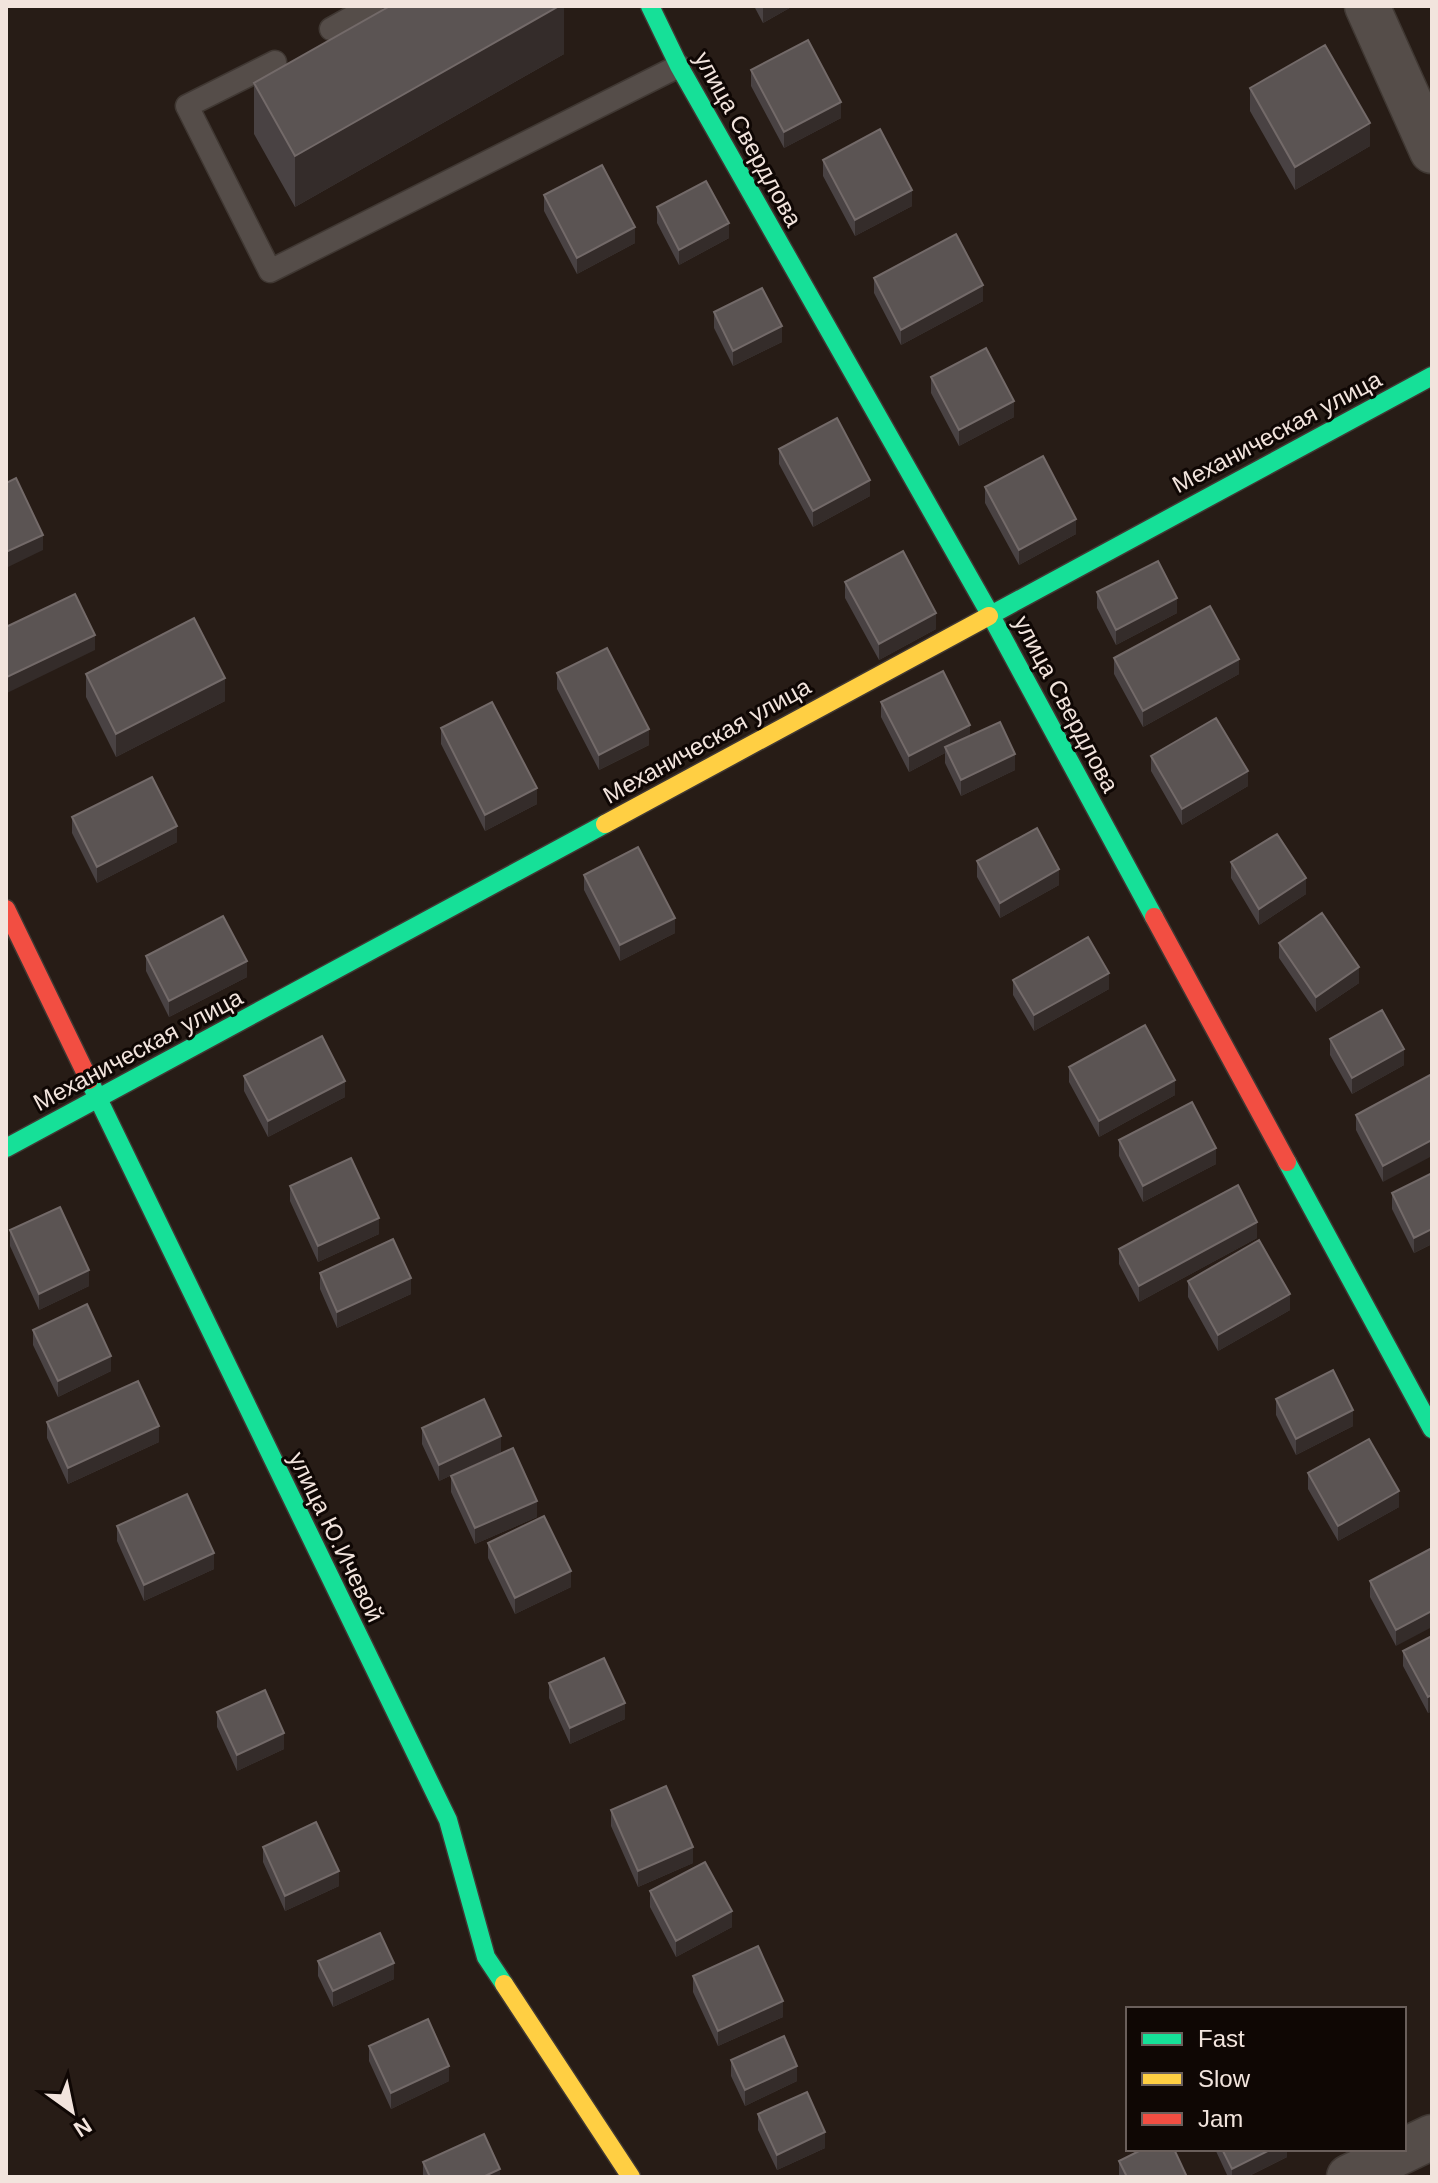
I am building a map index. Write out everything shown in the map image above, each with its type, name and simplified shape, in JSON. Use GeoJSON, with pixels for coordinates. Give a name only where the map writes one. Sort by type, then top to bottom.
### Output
{"type":"FeatureCollection","features":[{"type":"Feature","properties":{"kind":"street","name":"улица Свердлова"},"geometry":{"type":"LineString","coordinates":[[650,6],[679,66],[990,614],[1432,1429]]}},
{"type":"Feature","properties":{"kind":"street"},"geometry":{"type":"LineString","coordinates":[[1367,6],[1432,151]]}},
{"type":"Feature","properties":{"kind":"street","name":"Механическая улица"},"geometry":{"type":"LineString","coordinates":[[6,1148],[1432,376]]}},
{"type":"Feature","properties":{"kind":"street","name":"улица Ю.Ичевой"},"geometry":{"type":"LineString","coordinates":[[6,909],[448,1820],[486,1957],[631,2177]]}},
{"type":"Feature","properties":{"kind":"street"},"geometry":{"type":"LineString","coordinates":[[1406,2150],[1432,2137]]}},
{"type":"Feature","properties":{"kind":"street"},"geometry":{"type":"LineString","coordinates":[[1349,2177],[1403,2151]]}},
{"type":"Feature","properties":{"kind":"lane"},"geometry":{"type":"LineString","coordinates":[[331,29],[372,6]]}},
{"type":"Feature","properties":{"kind":"lane"},"geometry":{"type":"LineString","coordinates":[[275,62],[187,106],[270,271],[679,66]]}},
{"type":"Feature","properties":{"kind":"building"},"geometry":{"type":"Polygon","coordinates":[[[390,6],[559,6],[295,156],[254,83],[390,6]]]}},
{"type":"Feature","properties":{"kind":"building"},"geometry":{"type":"Polygon","coordinates":[[[808,40],[841,102],[784,132],[751,70],[808,40]]]}},
{"type":"Feature","properties":{"kind":"building"},"geometry":{"type":"Polygon","coordinates":[[[1325,45],[1370,123],[1295,167],[1250,88],[1325,45]]]}},
{"type":"Feature","properties":{"kind":"building"},"geometry":{"type":"Polygon","coordinates":[[[880,129],[912,190],[855,220],[823,160],[880,129]]]}},
{"type":"Feature","properties":{"kind":"building"},"geometry":{"type":"Polygon","coordinates":[[[602,165],[635,227],[577,258],[544,195],[602,165]]]}},
{"type":"Feature","properties":{"kind":"building"},"geometry":{"type":"Polygon","coordinates":[[[706,181],[729,223],[679,250],[657,207],[706,181]]]}},
{"type":"Feature","properties":{"kind":"building"},"geometry":{"type":"Polygon","coordinates":[[[956,234],[983,285],[901,330],[874,278],[956,234]]]}},
{"type":"Feature","properties":{"kind":"building"},"geometry":{"type":"Polygon","coordinates":[[[762,288],[782,326],[733,351],[714,312],[762,288]]]}},
{"type":"Feature","properties":{"kind":"building"},"geometry":{"type":"Polygon","coordinates":[[[986,348],[1014,401],[959,430],[931,377],[986,348]]]}},
{"type":"Feature","properties":{"kind":"building"},"geometry":{"type":"Polygon","coordinates":[[[837,418],[870,480],[813,511],[779,449],[837,418]]]}},
{"type":"Feature","properties":{"kind":"building"},"geometry":{"type":"Polygon","coordinates":[[[1043,456],[1076,519],[1019,550],[985,487],[1043,456]]]}},
{"type":"Feature","properties":{"kind":"building"},"geometry":{"type":"Polygon","coordinates":[[[16,478],[43,535],[6,552],[6,483],[16,478]]]}},
{"type":"Feature","properties":{"kind":"building"},"geometry":{"type":"Polygon","coordinates":[[[903,551],[936,613],[879,644],[845,582],[903,551]]]}},
{"type":"Feature","properties":{"kind":"building"},"geometry":{"type":"Polygon","coordinates":[[[1158,561],[1177,598],[1116,630],[1097,592],[1158,561]]]}},
{"type":"Feature","properties":{"kind":"building"},"geometry":{"type":"Polygon","coordinates":[[[75,594],[95,635],[7,677],[6,627],[75,594]]]}},
{"type":"Feature","properties":{"kind":"building"},"geometry":{"type":"Polygon","coordinates":[[[1210,606],[1239,659],[1143,711],[1114,658],[1210,606]]]}},
{"type":"Feature","properties":{"kind":"building"},"geometry":{"type":"Polygon","coordinates":[[[194,618],[225,678],[116,734],[86,674],[194,618]]]}},
{"type":"Feature","properties":{"kind":"building"},"geometry":{"type":"Polygon","coordinates":[[[607,648],[649,729],[599,755],[557,673],[607,648]]]}},
{"type":"Feature","properties":{"kind":"building"},"geometry":{"type":"Polygon","coordinates":[[[943,671],[970,725],[909,756],[881,702],[943,671]]]}},
{"type":"Feature","properties":{"kind":"building"},"geometry":{"type":"Polygon","coordinates":[[[492,702],[537,788],[485,815],[441,728],[492,702]]]}},
{"type":"Feature","properties":{"kind":"building"},"geometry":{"type":"Polygon","coordinates":[[[1216,718],[1248,771],[1182,809],[1151,756],[1216,718]]]}},
{"type":"Feature","properties":{"kind":"building"},"geometry":{"type":"Polygon","coordinates":[[[1000,722],[1015,754],[961,780],[945,747],[1000,722]]]}},
{"type":"Feature","properties":{"kind":"building"},"geometry":{"type":"Polygon","coordinates":[[[152,777],[177,826],[97,867],[72,817],[152,777]]]}},
{"type":"Feature","properties":{"kind":"building"},"geometry":{"type":"Polygon","coordinates":[[[1037,828],[1059,869],[1000,903],[977,861],[1037,828]]]}},
{"type":"Feature","properties":{"kind":"building"},"geometry":{"type":"Polygon","coordinates":[[[1277,834],[1306,878],[1259,909],[1231,862],[1277,834]]]}},
{"type":"Feature","properties":{"kind":"building"},"geometry":{"type":"Polygon","coordinates":[[[638,847],[675,918],[620,945],[584,875],[638,847]]]}},
{"type":"Feature","properties":{"kind":"building"},"geometry":{"type":"Polygon","coordinates":[[[1322,913],[1359,967],[1316,997],[1279,943],[1322,913]]]}},
{"type":"Feature","properties":{"kind":"building"},"geometry":{"type":"Polygon","coordinates":[[[223,916],[247,961],[169,1001],[146,956],[223,916]]]}},
{"type":"Feature","properties":{"kind":"building"},"geometry":{"type":"Polygon","coordinates":[[[1088,937],[1109,973],[1034,1015],[1013,980],[1088,937]]]}},
{"type":"Feature","properties":{"kind":"building"},"geometry":{"type":"Polygon","coordinates":[[[1382,1010],[1404,1049],[1352,1078],[1330,1039],[1382,1010]]]}},
{"type":"Feature","properties":{"kind":"building"},"geometry":{"type":"Polygon","coordinates":[[[1145,1025],[1175,1080],[1099,1121],[1069,1067],[1145,1025]]]}},
{"type":"Feature","properties":{"kind":"building"},"geometry":{"type":"Polygon","coordinates":[[[322,1036],[345,1081],[268,1121],[244,1076],[322,1036]]]}},
{"type":"Feature","properties":{"kind":"building"},"geometry":{"type":"Polygon","coordinates":[[[1432,1074],[1432,1140],[1383,1166],[1356,1115],[1432,1074]]]}},
{"type":"Feature","properties":{"kind":"building"},"geometry":{"type":"Polygon","coordinates":[[[1192,1102],[1216,1148],[1143,1186],[1119,1140],[1192,1102]]]}},
{"type":"Feature","properties":{"kind":"building"},"geometry":{"type":"Polygon","coordinates":[[[351,1158],[379,1218],[318,1246],[290,1186],[351,1158]]]}},
{"type":"Feature","properties":{"kind":"building"},"geometry":{"type":"Polygon","coordinates":[[[1432,1173],[1432,1229],[1414,1238],[1392,1193],[1432,1173]]]}},
{"type":"Feature","properties":{"kind":"building"},"geometry":{"type":"Polygon","coordinates":[[[1238,1185],[1257,1222],[1139,1286],[1119,1249],[1238,1185]]]}},
{"type":"Feature","properties":{"kind":"building"},"geometry":{"type":"Polygon","coordinates":[[[60,1207],[89,1270],[39,1294],[10,1230],[60,1207]]]}},
{"type":"Feature","properties":{"kind":"building"},"geometry":{"type":"Polygon","coordinates":[[[393,1239],[411,1278],[337,1312],[320,1273],[393,1239]]]}},
{"type":"Feature","properties":{"kind":"building"},"geometry":{"type":"Polygon","coordinates":[[[1259,1240],[1290,1294],[1218,1335],[1188,1281],[1259,1240]]]}},
{"type":"Feature","properties":{"kind":"building"},"geometry":{"type":"Polygon","coordinates":[[[87,1304],[111,1356],[58,1381],[33,1330],[87,1304]]]}},
{"type":"Feature","properties":{"kind":"building"},"geometry":{"type":"Polygon","coordinates":[[[1333,1370],[1353,1410],[1296,1439],[1276,1399],[1333,1370]]]}},
{"type":"Feature","properties":{"kind":"building"},"geometry":{"type":"Polygon","coordinates":[[[138,1381],[159,1426],[68,1468],[47,1422],[138,1381]]]}},
{"type":"Feature","properties":{"kind":"building"},"geometry":{"type":"Polygon","coordinates":[[[484,1399],[501,1436],[439,1465],[422,1428],[484,1399]]]}},
{"type":"Feature","properties":{"kind":"building"},"geometry":{"type":"Polygon","coordinates":[[[1369,1439],[1399,1491],[1338,1526],[1308,1473],[1369,1439]]]}},
{"type":"Feature","properties":{"kind":"building"},"geometry":{"type":"Polygon","coordinates":[[[513,1448],[537,1501],[475,1528],[451,1476],[513,1448]]]}},
{"type":"Feature","properties":{"kind":"building"},"geometry":{"type":"Polygon","coordinates":[[[187,1494],[214,1553],[144,1585],[117,1526],[187,1494]]]}},
{"type":"Feature","properties":{"kind":"building"},"geometry":{"type":"Polygon","coordinates":[[[544,1516],[571,1571],[515,1598],[488,1543],[544,1516]]]}},
{"type":"Feature","properties":{"kind":"building"},"geometry":{"type":"Polygon","coordinates":[[[1432,1548],[1432,1611],[1396,1630],[1370,1581],[1432,1548]]]}},
{"type":"Feature","properties":{"kind":"building"},"geometry":{"type":"Polygon","coordinates":[[[1432,1636],[1432,1695],[1428,1697],[1403,1651],[1432,1636]]]}},
{"type":"Feature","properties":{"kind":"building"},"geometry":{"type":"Polygon","coordinates":[[[604,1658],[625,1703],[570,1728],[549,1683],[604,1658]]]}},
{"type":"Feature","properties":{"kind":"building"},"geometry":{"type":"Polygon","coordinates":[[[265,1690],[284,1733],[237,1755],[217,1712],[265,1690]]]}},
{"type":"Feature","properties":{"kind":"building"},"geometry":{"type":"Polygon","coordinates":[[[666,1786],[693,1847],[638,1871],[611,1810],[666,1786]]]}},
{"type":"Feature","properties":{"kind":"building"},"geometry":{"type":"Polygon","coordinates":[[[316,1822],[339,1871],[285,1896],[263,1847],[316,1822]]]}},
{"type":"Feature","properties":{"kind":"building"},"geometry":{"type":"Polygon","coordinates":[[[705,1862],[732,1911],[676,1941],[650,1891],[705,1862]]]}},
{"type":"Feature","properties":{"kind":"building"},"geometry":{"type":"Polygon","coordinates":[[[380,1933],[394,1963],[333,1991],[318,1961],[380,1933]]]}},
{"type":"Feature","properties":{"kind":"building"},"geometry":{"type":"Polygon","coordinates":[[[758,1946],[783,2001],[718,2031],[693,1976],[758,1946]]]}},
{"type":"Feature","properties":{"kind":"building"},"geometry":{"type":"Polygon","coordinates":[[[428,2019],[449,2066],[391,2093],[369,2046],[428,2019]]]}},
{"type":"Feature","properties":{"kind":"building"},"geometry":{"type":"Polygon","coordinates":[[[784,2036],[797,2066],[745,2090],[731,2060],[784,2036]]]}},
{"type":"Feature","properties":{"kind":"building"},"geometry":{"type":"Polygon","coordinates":[[[807,2092],[825,2132],[777,2155],[758,2114],[807,2092]]]}},
{"type":"Feature","properties":{"kind":"building"},"geometry":{"type":"Polygon","coordinates":[[[484,2134],[500,2169],[483,2177],[430,2177],[423,2162],[484,2134]]]}},
{"type":"Feature","properties":{"kind":"building"},"geometry":{"type":"Polygon","coordinates":[[[1139,2151],[1175,2151],[1187,2177],[1127,2177],[1119,2161],[1139,2151]]]}},
{"type":"Feature","properties":{"kind":"building"},"geometry":{"type":"Polygon","coordinates":[[[1223,2151],[1268,2151],[1232,2169],[1223,2151]]]}},
{"type":"Feature","properties":{"kind":"traffic: fast"},"geometry":{"type":"LineString","coordinates":[[650,6],[679,66],[990,614],[1154,917]]}},
{"type":"Feature","properties":{"kind":"traffic: fast"},"geometry":{"type":"LineString","coordinates":[[989,616],[1432,376]]}},
{"type":"Feature","properties":{"kind":"traffic: fast"},"geometry":{"type":"LineString","coordinates":[[6,1148],[605,824]]}},
{"type":"Feature","properties":{"kind":"traffic: fast"},"geometry":{"type":"LineString","coordinates":[[89,1080],[448,1820],[486,1957],[504,1984]]}},
{"type":"Feature","properties":{"kind":"traffic: fast"},"geometry":{"type":"LineString","coordinates":[[1287,1162],[1432,1429]]}},
{"type":"Feature","properties":{"kind":"traffic: slow"},"geometry":{"type":"LineString","coordinates":[[605,824],[989,616]]}},
{"type":"Feature","properties":{"kind":"traffic: slow"},"geometry":{"type":"LineString","coordinates":[[504,1984],[631,2177]]}},
{"type":"Feature","properties":{"kind":"traffic: jam"},"geometry":{"type":"LineString","coordinates":[[6,909],[89,1080]]}},
{"type":"Feature","properties":{"kind":"traffic: jam"},"geometry":{"type":"LineString","coordinates":[[1154,917],[1287,1162]]}}]}
